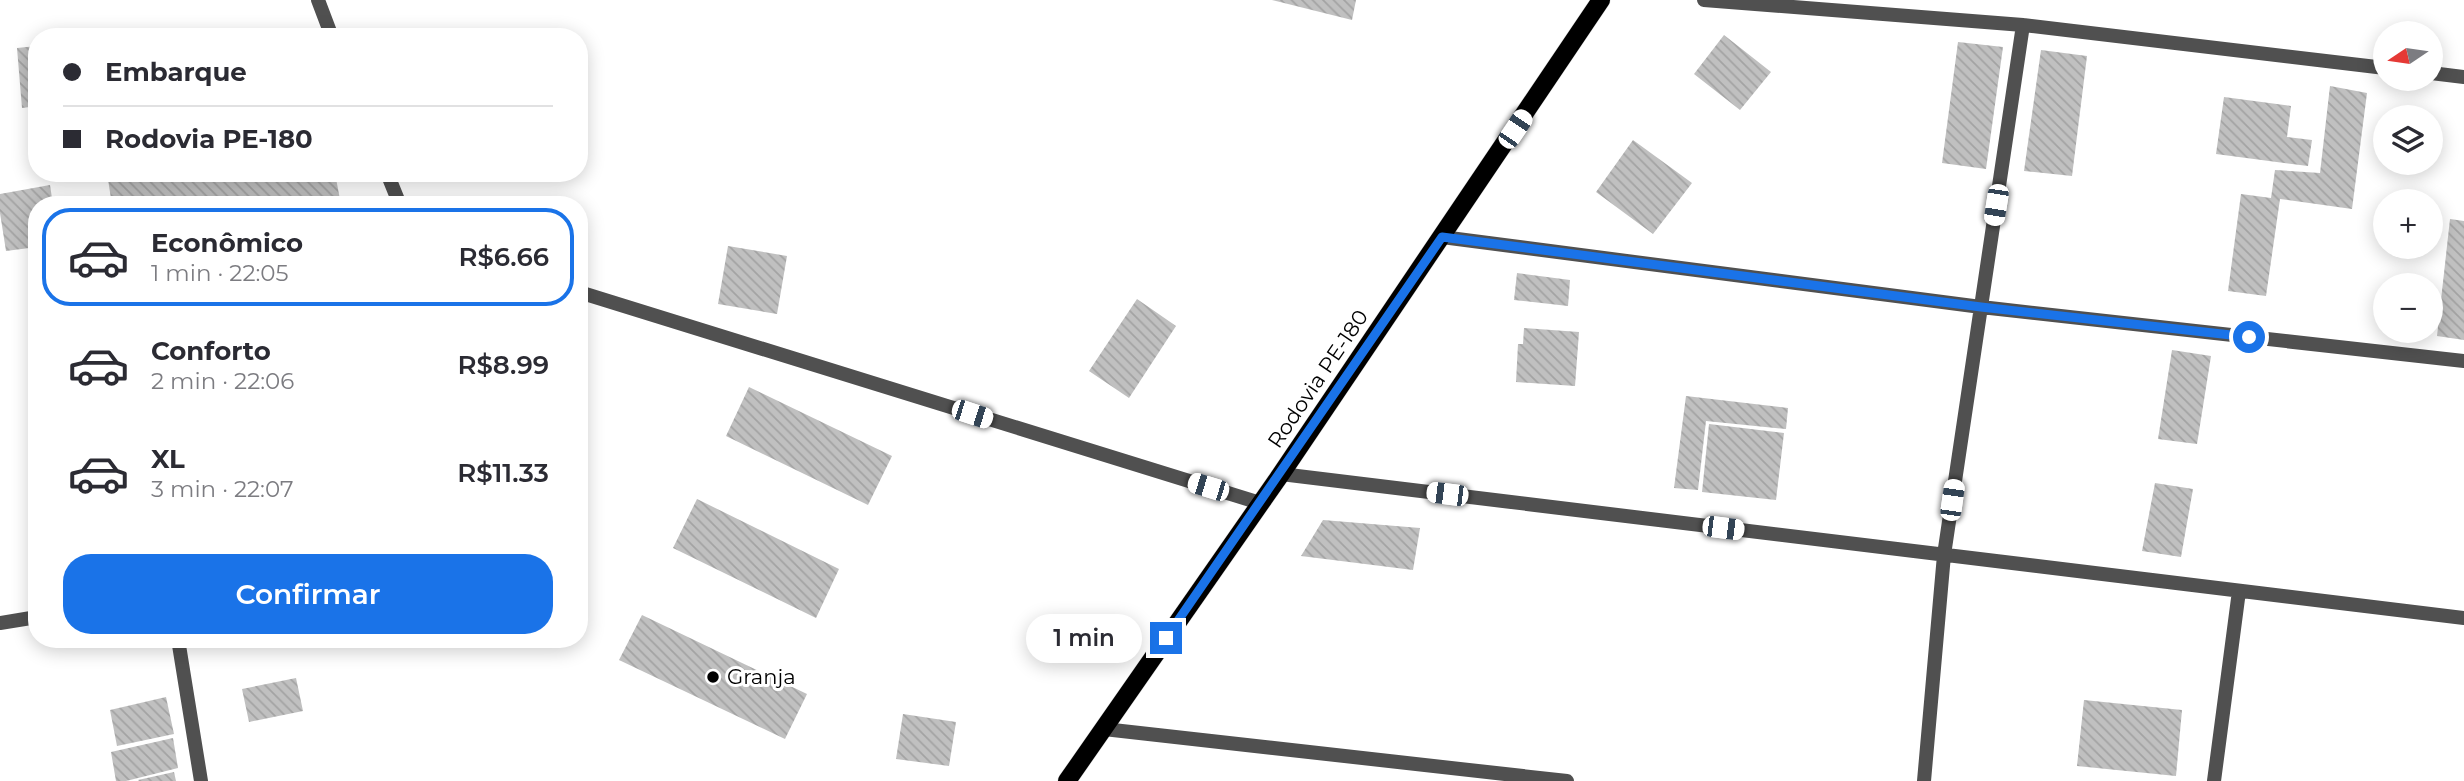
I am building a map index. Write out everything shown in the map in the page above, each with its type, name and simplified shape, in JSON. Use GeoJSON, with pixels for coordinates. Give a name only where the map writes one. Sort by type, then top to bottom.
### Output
{"type":"FeatureCollection","features":[{"type":"Feature","properties":{"kind":"main road","name":"Rodovia PE-180"},"geometry":{"type":"LineString","coordinates":[[1068,781],[1281,474],[1601,0]]}},
{"type":"Feature","properties":{"kind":"street"},"geometry":{"type":"LineString","coordinates":[[317,0],[328,28]]}},
{"type":"Feature","properties":{"kind":"street"},"geometry":{"type":"LineString","coordinates":[[1704,0],[2023,25],[2373,67]]}},
{"type":"Feature","properties":{"kind":"street"},"geometry":{"type":"LineString","coordinates":[[1924,781],[1944,555],[2023,25]]}},
{"type":"Feature","properties":{"kind":"street"},"geometry":{"type":"LineString","coordinates":[[2443,74],[2464,77]]}},
{"type":"Feature","properties":{"kind":"street"},"geometry":{"type":"LineString","coordinates":[[1442,237],[1981,307],[2464,361]]}},
{"type":"Feature","properties":{"kind":"street"},"geometry":{"type":"LineString","coordinates":[[588,295],[1260,503]]}},
{"type":"Feature","properties":{"kind":"street"},"geometry":{"type":"LineString","coordinates":[[1281,474],[2464,618]]}},
{"type":"Feature","properties":{"kind":"street"},"geometry":{"type":"LineString","coordinates":[[2214,781],[2239,591]]}},
{"type":"Feature","properties":{"kind":"street"},"geometry":{"type":"LineString","coordinates":[[0,623],[28,618]]}},
{"type":"Feature","properties":{"kind":"street"},"geometry":{"type":"LineString","coordinates":[[179,648],[201,781]]}},
{"type":"Feature","properties":{"kind":"street"},"geometry":{"type":"LineString","coordinates":[[1104,729],[1567,781]]}},
{"type":"Feature","properties":{"kind":"building"},"geometry":{"type":"Polygon","coordinates":[[[1272,0],[1356,0],[1352,20],[1272,0]]]}},
{"type":"Feature","properties":{"kind":"building"},"geometry":{"type":"Polygon","coordinates":[[[1724,35],[1771,72],[1740,110],[1694,74],[1724,35]]]}},
{"type":"Feature","properties":{"kind":"building"},"geometry":{"type":"Polygon","coordinates":[[[1958,42],[2003,47],[1986,169],[1942,163],[1958,42]]]}},
{"type":"Feature","properties":{"kind":"building"},"geometry":{"type":"Polygon","coordinates":[[[28,47],[28,107],[22,108],[17,48],[28,47]]]}},
{"type":"Feature","properties":{"kind":"building"},"geometry":{"type":"Polygon","coordinates":[[[2041,50],[2087,56],[2072,176],[2024,171],[2041,50]]]}},
{"type":"Feature","properties":{"kind":"building"},"geometry":{"type":"Polygon","coordinates":[[[2330,86],[2367,93],[2352,209],[2280,199],[2266,296],[2228,291],[2241,194],[2271,198],[2275,170],[2320,173],[2330,86]]]}},
{"type":"Feature","properties":{"kind":"building"},"geometry":{"type":"Polygon","coordinates":[[[2224,97],[2291,106],[2287,137],[2312,140],[2308,166],[2216,154],[2224,97]]]}},
{"type":"Feature","properties":{"kind":"building"},"geometry":{"type":"Polygon","coordinates":[[[1633,140],[1692,183],[1653,234],[1596,192],[1633,140]]]}},
{"type":"Feature","properties":{"kind":"building"},"geometry":{"type":"Polygon","coordinates":[[[108,182],[337,182],[339,196],[111,196],[108,182]]]}},
{"type":"Feature","properties":{"kind":"building"},"geometry":{"type":"Polygon","coordinates":[[[50,185],[52,196],[28,196],[28,248],[6,251],[0,194],[50,185]]]}},
{"type":"Feature","properties":{"kind":"building"},"geometry":{"type":"Polygon","coordinates":[[[2450,219],[2464,221],[2464,340],[2443,337],[2443,282],[2450,219]]]}},
{"type":"Feature","properties":{"kind":"building"},"geometry":{"type":"Polygon","coordinates":[[[728,246],[787,256],[777,314],[718,304],[728,246]]]}},
{"type":"Feature","properties":{"kind":"building"},"geometry":{"type":"Polygon","coordinates":[[[1517,273],[1570,280],[1568,306],[1514,300],[1517,273]]]}},
{"type":"Feature","properties":{"kind":"building"},"geometry":{"type":"Polygon","coordinates":[[[1137,299],[1176,326],[1129,398],[1089,371],[1137,299]]]}},
{"type":"Feature","properties":{"kind":"building"},"geometry":{"type":"Polygon","coordinates":[[[1524,328],[1579,332],[1575,386],[1516,382],[1518,344],[1523,344],[1524,328]]]}},
{"type":"Feature","properties":{"kind":"building"},"geometry":{"type":"Polygon","coordinates":[[[2172,350],[2211,356],[2197,444],[2158,439],[2172,350]]]}},
{"type":"Feature","properties":{"kind":"building"},"geometry":{"type":"Polygon","coordinates":[[[749,387],[892,456],[868,505],[726,436],[749,387]]]}},
{"type":"Feature","properties":{"kind":"building"},"geometry":{"type":"Polygon","coordinates":[[[1686,396],[1788,408],[1786,429],[1706,421],[1698,490],[1674,488],[1686,396]]]}},
{"type":"Feature","properties":{"kind":"building"},"geometry":{"type":"Polygon","coordinates":[[[1709,424],[1784,433],[1776,500],[1702,492],[1709,424]]]}},
{"type":"Feature","properties":{"kind":"building"},"geometry":{"type":"Polygon","coordinates":[[[2155,483],[2193,489],[2181,557],[2142,551],[2155,483]]]}},
{"type":"Feature","properties":{"kind":"building","name":"Granja"},"geometry":{"type":"Polygon","coordinates":[[[697,499],[839,569],[816,618],[673,548],[697,499]]]}},
{"type":"Feature","properties":{"kind":"building"},"geometry":{"type":"Polygon","coordinates":[[[1323,520],[1420,528],[1413,570],[1301,556],[1323,520]]]}},
{"type":"Feature","properties":{"kind":"building","name":"Granja"},"geometry":{"type":"Polygon","coordinates":[[[642,615],[807,694],[785,739],[619,660],[642,615]]]}},
{"type":"Feature","properties":{"kind":"building"},"geometry":{"type":"Polygon","coordinates":[[[296,678],[303,711],[249,722],[242,689],[296,678]]]}},
{"type":"Feature","properties":{"kind":"building"},"geometry":{"type":"Polygon","coordinates":[[[166,697],[174,734],[117,746],[110,710],[166,697]]]}},
{"type":"Feature","properties":{"kind":"building"},"geometry":{"type":"Polygon","coordinates":[[[2084,700],[2182,710],[2176,776],[2077,766],[2084,700]]]}},
{"type":"Feature","properties":{"kind":"building"},"geometry":{"type":"Polygon","coordinates":[[[903,714],[956,722],[949,766],[896,759],[903,714]]]}},
{"type":"Feature","properties":{"kind":"building"},"geometry":{"type":"Polygon","coordinates":[[[173,738],[178,768],[116,781],[111,752],[173,738]]]}},
{"type":"Feature","properties":{"kind":"building"},"geometry":{"type":"Polygon","coordinates":[[[174,772],[176,781],[138,780],[174,772]]]}},
{"type":"Feature","properties":{"kind":"place","name":"Granja"},"geometry":{"type":"Point","coordinates":[713,677]}},
{"type":"Feature","properties":{"kind":"route"},"geometry":{"type":"LineString","coordinates":[[1166,638],[1442,237],[1981,307],[2249,337]]}}]}
